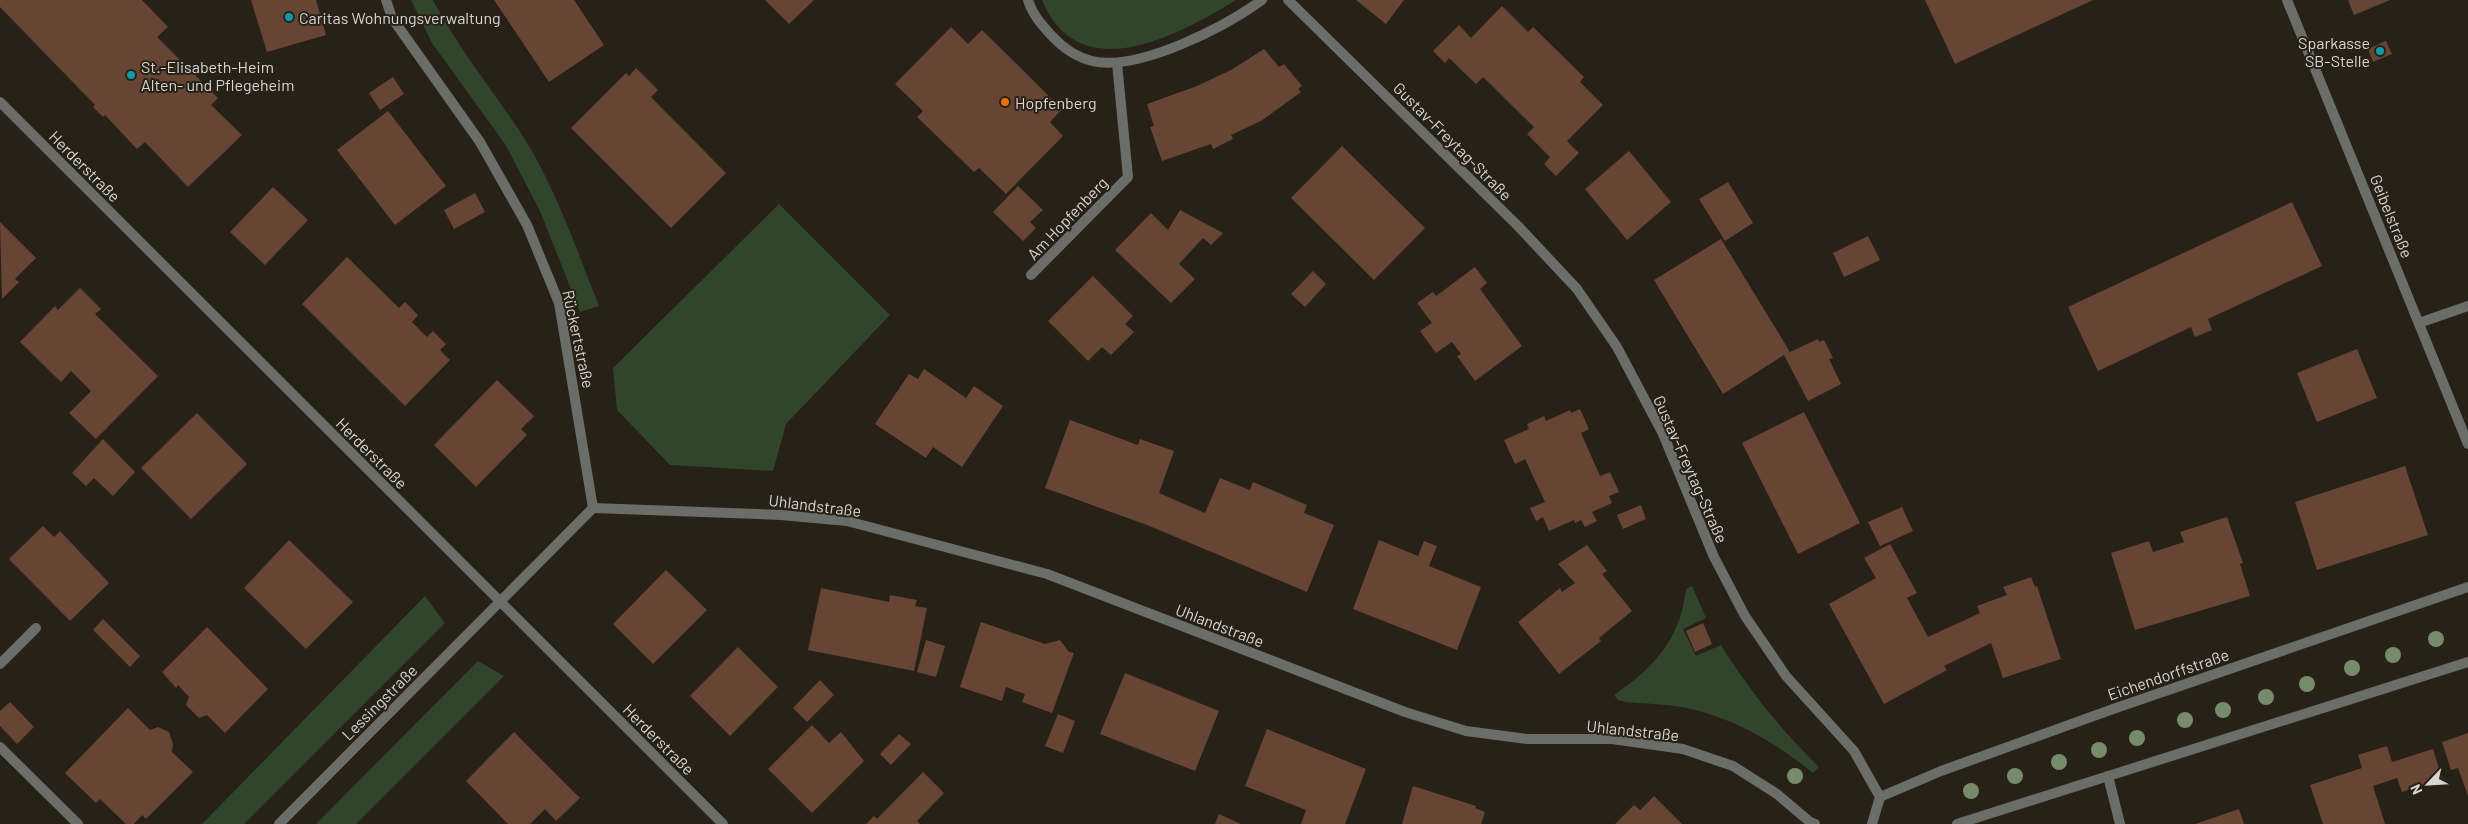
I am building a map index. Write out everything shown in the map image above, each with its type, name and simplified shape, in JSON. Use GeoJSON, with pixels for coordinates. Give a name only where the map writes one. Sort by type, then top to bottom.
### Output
{"type":"FeatureCollection","features":[{"type":"Feature","properties":{"kind":"street","name":"Rückertstraße"},"geometry":{"type":"LineString","coordinates":[[386,0],[392,18],[480,142],[527,225],[559,303],[593,508]]}},
{"type":"Feature","properties":{"kind":"street"},"geometry":{"type":"LineString","coordinates":[[1028,0],[1038,21],[1056,40],[1073,53],[1092,61],[1117,63],[1145,57],[1231,21],[1262,0]]}},
{"type":"Feature","properties":{"kind":"street","name":"Gustav-Freytag-Straße"},"geometry":{"type":"LineString","coordinates":[[1288,0],[1518,226],[1577,289],[1617,347],[1663,434],[1714,557],[1745,616],[1786,676],[1854,751],[1880,797]]}},
{"type":"Feature","properties":{"kind":"street","name":"Geibelstraße"},"geometry":{"type":"LineString","coordinates":[[2287,0],[2468,444]]}},
{"type":"Feature","properties":{"kind":"street","name":"Am Hopfenberg"},"geometry":{"type":"LineString","coordinates":[[1032,275],[1128,176],[1117,63]]}},
{"type":"Feature","properties":{"kind":"street","name":"Herderstraße"},"geometry":{"type":"LineString","coordinates":[[0,102],[723,824]]}},
{"type":"Feature","properties":{"kind":"street"},"geometry":{"type":"LineString","coordinates":[[2419,323],[2468,306]]}},
{"type":"Feature","properties":{"kind":"street"},"geometry":{"type":"LineString","coordinates":[[500,602],[593,508]]}},
{"type":"Feature","properties":{"kind":"street","name":"Uhlandstraße"},"geometry":{"type":"LineString","coordinates":[[593,508],[781,515],[847,521],[1047,574],[1405,712],[1466,731],[1528,739],[1612,739],[1683,749],[1733,766],[1777,794],[1810,822],[1815,824]]}},
{"type":"Feature","properties":{"kind":"street","name":"Eichendorffstraße"},"geometry":{"type":"LineString","coordinates":[[1880,797],[1941,771],[2068,725],[2468,587]]}},
{"type":"Feature","properties":{"kind":"street","name":"Lessingstraße"},"geometry":{"type":"LineString","coordinates":[[279,824],[500,602]]}},
{"type":"Feature","properties":{"kind":"street"},"geometry":{"type":"LineString","coordinates":[[0,664],[36,628]]}},
{"type":"Feature","properties":{"kind":"street"},"geometry":{"type":"LineString","coordinates":[[1957,824],[2468,662]]}},
{"type":"Feature","properties":{"kind":"street"},"geometry":{"type":"LineString","coordinates":[[0,747],[78,824]]}},
{"type":"Feature","properties":{"kind":"street"},"geometry":{"type":"LineString","coordinates":[[2108,776],[2120,824]]}},
{"type":"Feature","properties":{"kind":"street"},"geometry":{"type":"LineString","coordinates":[[1872,824],[1880,797]]}},
{"type":"Feature","properties":{"kind":"green space"},"geometry":{"type":"Polygon","coordinates":[[[411,0],[433,0],[464,51],[521,133],[555,196],[599,306],[580,312],[540,211],[505,144],[432,43],[411,0]]]}},
{"type":"Feature","properties":{"kind":"green space"},"geometry":{"type":"Polygon","coordinates":[[[1042,0],[1236,0],[1213,14],[1159,39],[1132,47],[1105,49],[1080,43],[1059,27],[1042,0]]]}},
{"type":"Feature","properties":{"kind":"green space"},"geometry":{"type":"Polygon","coordinates":[[[779,204],[890,315],[786,424],[773,471],[670,465],[617,410],[613,368],[779,204]]]}},
{"type":"Feature","properties":{"kind":"green space"},"geometry":{"type":"Polygon","coordinates":[[[1692,586],[1706,618],[1683,629],[1696,656],[1721,645],[1766,709],[1819,767],[1813,773],[1785,752],[1755,734],[1724,719],[1683,707],[1626,702],[1618,700],[1614,695],[1641,674],[1663,651],[1678,623],[1686,589],[1692,586]]]}},
{"type":"Feature","properties":{"kind":"green space"},"geometry":{"type":"Polygon","coordinates":[[[425,596],[445,623],[244,824],[202,824],[425,596]]]}},
{"type":"Feature","properties":{"kind":"green space"},"geometry":{"type":"Polygon","coordinates":[[[478,661],[504,676],[356,824],[316,824],[478,661]]]}},
{"type":"Feature","properties":{"kind":"building","name":"St.-Elisabeth-Heim Alten- und Pflegeheim"},"geometry":{"type":"Polygon","coordinates":[[[0,0],[142,0],[168,27],[157,37],[218,98],[211,105],[242,135],[188,187],[145,142],[137,149],[105,115],[103,117],[93,107],[95,105],[0,7],[0,0]]]}},
{"type":"Feature","properties":{"kind":"building","name":"Caritas Wohnungsverwaltung"},"geometry":{"type":"Polygon","coordinates":[[[251,0],[316,0],[326,35],[267,52],[251,0]]]}},
{"type":"Feature","properties":{"kind":"building"},"geometry":{"type":"Polygon","coordinates":[[[494,0],[574,0],[604,45],[549,82],[494,0]]]}},
{"type":"Feature","properties":{"kind":"building"},"geometry":{"type":"Polygon","coordinates":[[[765,0],[814,0],[789,24],[765,0]]]}},
{"type":"Feature","properties":{"kind":"building"},"geometry":{"type":"Polygon","coordinates":[[[1356,0],[1404,0],[1386,24],[1356,0]]]}},
{"type":"Feature","properties":{"kind":"building"},"geometry":{"type":"Polygon","coordinates":[[[1925,0],[2093,0],[1955,64],[1925,0]]]}},
{"type":"Feature","properties":{"kind":"building"},"geometry":{"type":"Polygon","coordinates":[[[2348,0],[2390,0],[2354,15],[2348,0]]]}},
{"type":"Feature","properties":{"kind":"building"},"geometry":{"type":"Polygon","coordinates":[[[1502,6],[1528,32],[1533,27],[1584,77],[1580,82],[1603,105],[1567,141],[1579,153],[1556,176],[1544,164],[1550,157],[1527,134],[1534,127],[1483,77],[1476,84],[1449,58],[1445,63],[1433,51],[1459,25],[1471,38],[1502,6]]]}},
{"type":"Feature","properties":{"kind":"building"},"geometry":{"type":"Polygon","coordinates":[[[951,27],[968,44],[982,30],[1062,109],[1050,122],[1063,136],[1006,194],[979,168],[974,172],[917,117],[923,111],[895,84],[951,27]]]}},
{"type":"Feature","properties":{"kind":"building","name":"Sparkasse SB-Stelle"},"geometry":{"type":"Polygon","coordinates":[[[2386,41],[2392,54],[2373,62],[2368,49],[2386,41]]]}},
{"type":"Feature","properties":{"kind":"building"},"geometry":{"type":"Polygon","coordinates":[[[1264,49],[1279,67],[1284,64],[1302,86],[1298,89],[1301,92],[1261,121],[1231,135],[1233,139],[1213,149],[1211,144],[1162,161],[1150,127],[1154,126],[1147,104],[1197,86],[1231,70],[1264,49]]]}},
{"type":"Feature","properties":{"kind":"building"},"geometry":{"type":"Polygon","coordinates":[[[636,68],[658,90],[651,97],[726,173],[671,228],[571,128],[626,73],[629,76],[636,68]]]}},
{"type":"Feature","properties":{"kind":"building"},"geometry":{"type":"Polygon","coordinates":[[[393,77],[404,94],[380,110],[369,93],[393,77]]]}},
{"type":"Feature","properties":{"kind":"building"},"geometry":{"type":"Polygon","coordinates":[[[388,111],[446,186],[395,225],[337,150],[388,111]]]}},
{"type":"Feature","properties":{"kind":"building"},"geometry":{"type":"Polygon","coordinates":[[[1342,146],[1425,228],[1374,280],[1291,198],[1342,146]]]}},
{"type":"Feature","properties":{"kind":"building"},"geometry":{"type":"Polygon","coordinates":[[[1629,151],[1671,202],[1627,240],[1585,189],[1629,151]]]}},
{"type":"Feature","properties":{"kind":"building"},"geometry":{"type":"Polygon","coordinates":[[[1728,182],[1753,223],[1725,241],[1699,199],[1728,182]]]}},
{"type":"Feature","properties":{"kind":"building"},"geometry":{"type":"Polygon","coordinates":[[[1018,186],[1043,210],[1030,222],[1036,228],[1023,241],[993,212],[1018,186]]]}},
{"type":"Feature","properties":{"kind":"building"},"geometry":{"type":"Polygon","coordinates":[[[273,187],[308,220],[265,265],[230,232],[273,187]]]}},
{"type":"Feature","properties":{"kind":"building"},"geometry":{"type":"Polygon","coordinates":[[[475,193],[485,212],[454,229],[444,210],[475,193]]]}},
{"type":"Feature","properties":{"kind":"building"},"geometry":{"type":"Polygon","coordinates":[[[2292,202],[2322,266],[2208,319],[2212,330],[2195,337],[2191,327],[2098,371],[2068,307],[2292,202]]]}},
{"type":"Feature","properties":{"kind":"building"},"geometry":{"type":"Polygon","coordinates":[[[1180,210],[1223,233],[1211,245],[1203,238],[1179,264],[1195,279],[1171,303],[1115,250],[1151,213],[1168,230],[1180,210]]]}},
{"type":"Feature","properties":{"kind":"building"},"geometry":{"type":"Polygon","coordinates":[[[0,222],[36,258],[15,279],[19,282],[2,299],[0,222]]]}},
{"type":"Feature","properties":{"kind":"building"},"geometry":{"type":"Polygon","coordinates":[[[1868,236],[1880,260],[1844,277],[1833,253],[1868,236]]]}},
{"type":"Feature","properties":{"kind":"building"},"geometry":{"type":"Polygon","coordinates":[[[1721,239],[1790,352],[1818,339],[1819,342],[1824,340],[1833,358],[1829,359],[1841,384],[1808,401],[1784,355],[1723,394],[1654,280],[1721,239]]]}},
{"type":"Feature","properties":{"kind":"building"},"geometry":{"type":"Polygon","coordinates":[[[347,257],[399,308],[405,302],[418,315],[412,322],[427,337],[433,331],[446,344],[440,350],[450,360],[405,406],[302,304],[347,257]]]}},
{"type":"Feature","properties":{"kind":"building"},"geometry":{"type":"Polygon","coordinates":[[[1475,267],[1487,283],[1480,289],[1522,346],[1475,381],[1457,356],[1461,354],[1452,342],[1436,353],[1420,331],[1432,323],[1417,303],[1433,292],[1436,296],[1475,267]]]}},
{"type":"Feature","properties":{"kind":"building"},"geometry":{"type":"Polygon","coordinates":[[[1313,271],[1326,284],[1305,307],[1291,294],[1313,271]]]}},
{"type":"Feature","properties":{"kind":"building"},"geometry":{"type":"Polygon","coordinates":[[[1093,276],[1133,316],[1125,324],[1134,332],[1111,355],[1102,347],[1088,361],[1048,321],[1093,276]]]}},
{"type":"Feature","properties":{"kind":"building"},"geometry":{"type":"Polygon","coordinates":[[[80,288],[101,309],[95,314],[158,376],[96,439],[69,413],[91,391],[71,371],[61,382],[20,342],[55,306],[58,310],[80,288]]]}},
{"type":"Feature","properties":{"kind":"building"},"geometry":{"type":"Polygon","coordinates":[[[2357,349],[2377,398],[2317,422],[2297,373],[2357,349]]]}},
{"type":"Feature","properties":{"kind":"building"},"geometry":{"type":"Polygon","coordinates":[[[924,369],[966,398],[974,386],[1003,406],[962,467],[933,447],[926,458],[875,424],[909,374],[918,379],[924,369]]]}},
{"type":"Feature","properties":{"kind":"building"},"geometry":{"type":"Polygon","coordinates":[[[497,380],[534,416],[521,429],[527,435],[476,487],[434,445],[497,380]]]}},
{"type":"Feature","properties":{"kind":"building"},"geometry":{"type":"Polygon","coordinates":[[[1580,409],[1589,429],[1581,433],[1600,476],[1610,472],[1619,492],[1609,496],[1612,503],[1592,512],[1597,521],[1585,527],[1581,520],[1575,523],[1574,520],[1549,531],[1543,517],[1536,521],[1530,508],[1545,502],[1525,459],[1515,464],[1504,440],[1529,429],[1527,424],[1544,416],[1546,421],[1570,410],[1571,413],[1580,409]]]}},
{"type":"Feature","properties":{"kind":"building"},"geometry":{"type":"Polygon","coordinates":[[[1804,412],[1860,523],[1798,554],[1742,443],[1804,412]]]}},
{"type":"Feature","properties":{"kind":"building"},"geometry":{"type":"Polygon","coordinates":[[[197,413],[247,464],[191,519],[141,468],[197,413]]]}},
{"type":"Feature","properties":{"kind":"building"},"geometry":{"type":"Polygon","coordinates":[[[1070,420],[1138,445],[1140,439],[1174,451],[1159,493],[1205,513],[1220,478],[1250,490],[1253,482],[1307,505],[1304,513],[1334,525],[1307,592],[1147,525],[1045,488],[1070,420]]]}},
{"type":"Feature","properties":{"kind":"building"},"geometry":{"type":"Polygon","coordinates":[[[103,439],[135,472],[113,496],[94,478],[86,486],[72,473],[103,439]]]}},
{"type":"Feature","properties":{"kind":"building"},"geometry":{"type":"Polygon","coordinates":[[[2405,466],[2428,535],[2317,570],[2295,502],[2405,466]]]}},
{"type":"Feature","properties":{"kind":"building"},"geometry":{"type":"Polygon","coordinates":[[[1641,505],[1646,519],[1623,529],[1617,515],[1641,505]]]}},
{"type":"Feature","properties":{"kind":"building"},"geometry":{"type":"Polygon","coordinates":[[[1902,507],[1913,531],[1880,546],[1868,522],[1902,507]]]}},
{"type":"Feature","properties":{"kind":"building"},"geometry":{"type":"Polygon","coordinates":[[[2227,517],[2243,563],[2240,564],[2250,596],[2135,630],[2111,553],[2149,541],[2153,552],[2184,542],[2180,532],[2227,517]]]}},
{"type":"Feature","properties":{"kind":"building"},"geometry":{"type":"Polygon","coordinates":[[[43,526],[54,537],[60,531],[109,583],[70,621],[9,559],[43,526]]]}},
{"type":"Feature","properties":{"kind":"building"},"geometry":{"type":"Polygon","coordinates":[[[289,540],[353,602],[306,649],[244,588],[289,540]]]}},
{"type":"Feature","properties":{"kind":"building"},"geometry":{"type":"Polygon","coordinates":[[[1379,540],[1418,556],[1424,541],[1437,546],[1429,566],[1481,587],[1457,650],[1353,609],[1379,540]]]}},
{"type":"Feature","properties":{"kind":"building"},"geometry":{"type":"Polygon","coordinates":[[[1890,544],[1917,593],[1907,598],[1928,637],[1980,613],[1977,606],[2007,595],[2003,587],[2031,577],[2035,587],[2037,586],[2061,659],[2003,678],[1991,643],[1944,666],[1947,670],[1884,704],[1829,604],[1876,578],[1864,558],[1890,544]]]}},
{"type":"Feature","properties":{"kind":"building"},"geometry":{"type":"Polygon","coordinates":[[[1587,545],[1607,571],[1602,574],[1632,611],[1599,638],[1601,641],[1559,674],[1518,622],[1560,588],[1562,592],[1575,583],[1558,564],[1587,545]]]}},
{"type":"Feature","properties":{"kind":"building"},"geometry":{"type":"Polygon","coordinates":[[[666,570],[707,610],[653,664],[613,624],[666,570]]]}},
{"type":"Feature","properties":{"kind":"building"},"geometry":{"type":"Polygon","coordinates":[[[821,588],[889,602],[890,595],[917,600],[915,606],[927,608],[914,671],[808,650],[821,588]]]}},
{"type":"Feature","properties":{"kind":"building"},"geometry":{"type":"Polygon","coordinates":[[[103,619],[140,656],[130,667],[93,630],[103,619]]]}},
{"type":"Feature","properties":{"kind":"building"},"geometry":{"type":"Polygon","coordinates":[[[981,622],[1045,644],[1060,640],[1069,652],[1074,653],[1052,713],[1022,702],[1025,694],[1006,687],[1002,701],[960,687],[981,622]]]}},
{"type":"Feature","properties":{"kind":"building"},"geometry":{"type":"Polygon","coordinates":[[[1703,623],[1712,644],[1695,652],[1686,631],[1703,623]]]}},
{"type":"Feature","properties":{"kind":"building"},"geometry":{"type":"Polygon","coordinates":[[[207,627],[268,689],[225,733],[207,715],[199,718],[186,705],[189,697],[178,685],[176,688],[162,672],[207,627]]]}},
{"type":"Feature","properties":{"kind":"building"},"geometry":{"type":"Polygon","coordinates":[[[926,640],[945,646],[936,677],[917,672],[926,640]]]}},
{"type":"Feature","properties":{"kind":"building"},"geometry":{"type":"Polygon","coordinates":[[[738,647],[778,687],[730,736],[690,696],[738,647]]]}},
{"type":"Feature","properties":{"kind":"building"},"geometry":{"type":"Polygon","coordinates":[[[1125,673],[1219,711],[1195,771],[1100,734],[1125,673]]]}},
{"type":"Feature","properties":{"kind":"building"},"geometry":{"type":"Polygon","coordinates":[[[820,680],[834,695],[807,722],[793,708],[820,680]]]}},
{"type":"Feature","properties":{"kind":"building"},"geometry":{"type":"Polygon","coordinates":[[[10,702],[34,727],[17,744],[0,726],[0,711],[10,702]]]}},
{"type":"Feature","properties":{"kind":"building"},"geometry":{"type":"Polygon","coordinates":[[[128,708],[150,730],[158,727],[169,732],[173,744],[172,752],[193,772],[146,819],[142,815],[134,824],[126,824],[100,799],[96,803],[65,773],[128,708]]]}},
{"type":"Feature","properties":{"kind":"building"},"geometry":{"type":"Polygon","coordinates":[[[1058,714],[1075,721],[1063,753],[1045,746],[1058,714]]]}},
{"type":"Feature","properties":{"kind":"building"},"geometry":{"type":"Polygon","coordinates":[[[812,725],[829,743],[841,732],[864,761],[812,813],[768,769],[812,725]]]}},
{"type":"Feature","properties":{"kind":"building"},"geometry":{"type":"Polygon","coordinates":[[[1267,729],[1366,769],[1345,824],[1301,824],[1306,810],[1245,786],[1267,729]]]}},
{"type":"Feature","properties":{"kind":"building"},"geometry":{"type":"Polygon","coordinates":[[[514,732],[580,798],[556,821],[545,809],[530,824],[508,824],[466,781],[514,732]]]}},
{"type":"Feature","properties":{"kind":"building"},"geometry":{"type":"Polygon","coordinates":[[[2468,733],[2468,796],[2458,768],[2451,770],[2442,742],[2468,733]]]}},
{"type":"Feature","properties":{"kind":"building"},"geometry":{"type":"Polygon","coordinates":[[[899,734],[911,744],[891,765],[880,754],[899,734]]]}},
{"type":"Feature","properties":{"kind":"building"},"geometry":{"type":"Polygon","coordinates":[[[2387,746],[2392,762],[2433,749],[2442,778],[2402,792],[2397,778],[2373,786],[2385,824],[2323,824],[2310,785],[2362,768],[2358,755],[2387,746]]]}},
{"type":"Feature","properties":{"kind":"building"},"geometry":{"type":"Polygon","coordinates":[[[923,772],[944,793],[917,821],[920,824],[866,824],[874,816],[877,819],[923,772]]]}},
{"type":"Feature","properties":{"kind":"building"},"geometry":{"type":"Polygon","coordinates":[[[1413,786],[1476,806],[1475,808],[1485,812],[1481,824],[1402,824],[1413,786]]]}},
{"type":"Feature","properties":{"kind":"building"},"geometry":{"type":"Polygon","coordinates":[[[1654,796],[1682,824],[1615,824],[1634,805],[1640,810],[1654,796]]]}},
{"type":"Feature","properties":{"kind":"building"},"geometry":{"type":"Polygon","coordinates":[[[2239,809],[2244,824],[2195,824],[2239,809]]]}},
{"type":"Feature","properties":{"kind":"building"},"geometry":{"type":"Polygon","coordinates":[[[1219,814],[1241,824],[1215,824],[1219,814]]]}},
{"type":"Feature","properties":{"kind":"place","name":"Caritas Wohnungsverwaltung"},"geometry":{"type":"Point","coordinates":[289,17]}},
{"type":"Feature","properties":{"kind":"place","name":"Sparkasse SB-Stelle"},"geometry":{"type":"Point","coordinates":[2380,51]}},
{"type":"Feature","properties":{"kind":"place","name":"St.-Elisabeth-Heim Alten- und Pflegeheim"},"geometry":{"type":"Point","coordinates":[131,75]}},
{"type":"Feature","properties":{"kind":"place","name":"Hopfenberg"},"geometry":{"type":"Point","coordinates":[1005,102]}}]}
